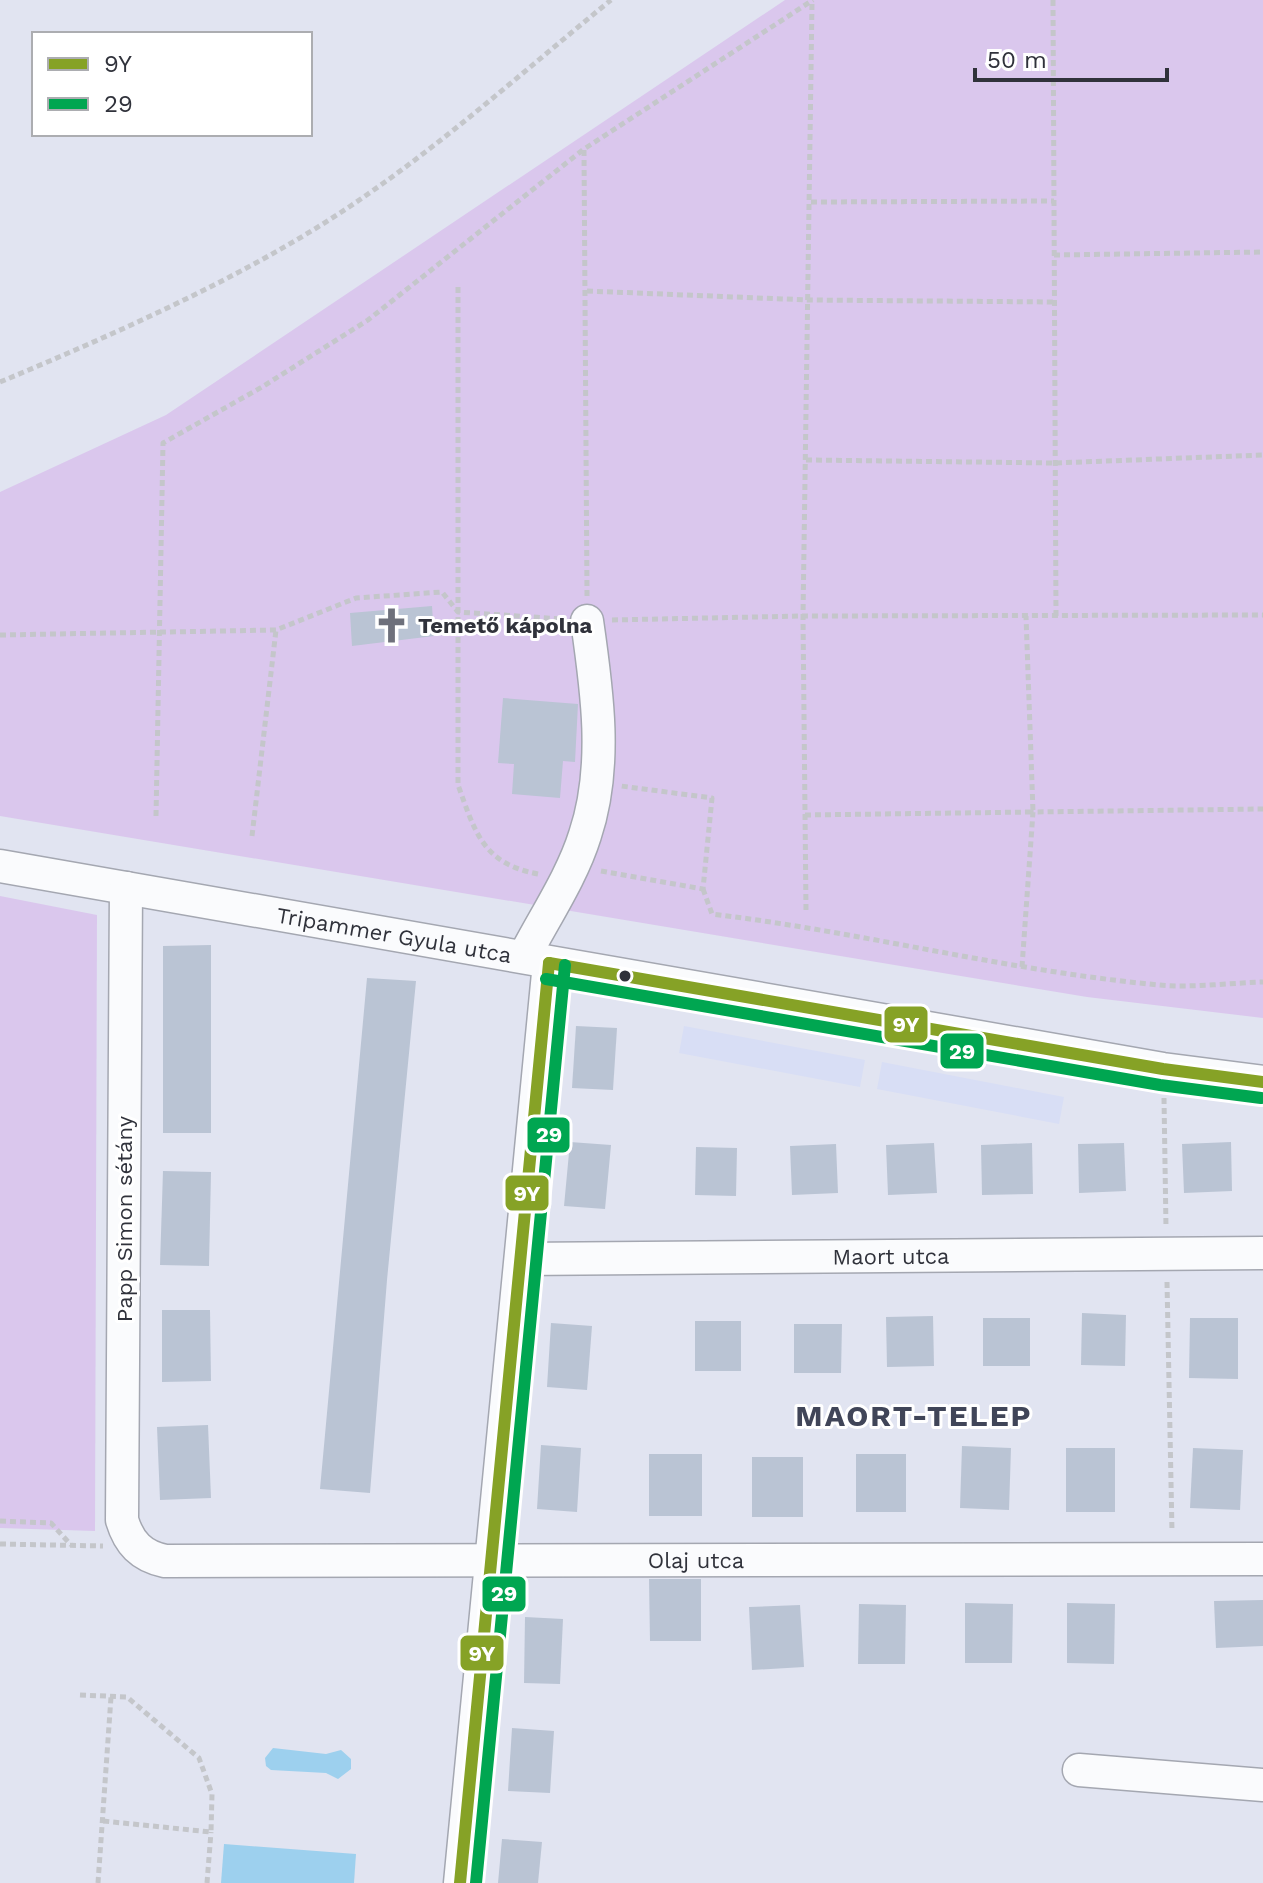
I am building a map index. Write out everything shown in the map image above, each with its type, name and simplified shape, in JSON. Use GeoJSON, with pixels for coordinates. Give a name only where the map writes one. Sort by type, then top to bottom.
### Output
{"type":"FeatureCollection","features":[{"type":"Feature","properties":{"kind":"street"},"geometry":{"type":"LineString","coordinates":[[460,1883],[521,1259],[536,960],[585,835],[596,783],[598,701],[587,621]]}},
{"type":"Feature","properties":{"kind":"street","name":"Tripammer Gyula utca"},"geometry":{"type":"LineString","coordinates":[[0,866],[1163,1069],[1263,1082]]}},
{"type":"Feature","properties":{"kind":"street","name":"Papp Simon sétány"},"geometry":{"type":"LineString","coordinates":[[126,888],[122,1520],[135,1547]]}},
{"type":"Feature","properties":{"kind":"street","name":"Maort utca"},"geometry":{"type":"LineString","coordinates":[[521,1259],[1263,1253]]}},
{"type":"Feature","properties":{"kind":"street","name":"Olaj utca"},"geometry":{"type":"LineString","coordinates":[[135,1547],[165,1561],[1263,1559]]}},
{"type":"Feature","properties":{"kind":"street"},"geometry":{"type":"LineString","coordinates":[[1079,1770],[1263,1785]]}},
{"type":"Feature","properties":{"kind":"path"},"geometry":{"type":"LineString","coordinates":[[0,382],[76,350],[266,257],[367,195],[508,86],[611,0]]}},
{"type":"Feature","properties":{"kind":"path"},"geometry":{"type":"LineString","coordinates":[[1053,0],[1056,616]]}},
{"type":"Feature","properties":{"kind":"path"},"geometry":{"type":"LineString","coordinates":[[156,816],[163,443],[262,387],[368,320],[584,149],[812,1]]}},
{"type":"Feature","properties":{"kind":"path"},"geometry":{"type":"LineString","coordinates":[[806,910],[803,616],[812,1]]}},
{"type":"Feature","properties":{"kind":"path"},"geometry":{"type":"LineString","coordinates":[[584,149],[587,621]]}},
{"type":"Feature","properties":{"kind":"path"},"geometry":{"type":"LineString","coordinates":[[811,202],[1054,201]]}},
{"type":"Feature","properties":{"kind":"path"},"geometry":{"type":"LineString","coordinates":[[1054,255],[1263,252]]}},
{"type":"Feature","properties":{"kind":"path"},"geometry":{"type":"LineString","coordinates":[[458,287],[458,785],[477,837],[510,869],[568,872],[703,889]]}},
{"type":"Feature","properties":{"kind":"path"},"geometry":{"type":"LineString","coordinates":[[587,291],[809,300],[1055,302]]}},
{"type":"Feature","properties":{"kind":"path"},"geometry":{"type":"LineString","coordinates":[[806,460],[1055,463],[1263,455]]}},
{"type":"Feature","properties":{"kind":"path"},"geometry":{"type":"LineString","coordinates":[[0,635],[276,630],[356,598],[442,592],[458,612],[587,621],[803,616],[1263,615]]}},
{"type":"Feature","properties":{"kind":"path"},"geometry":{"type":"LineString","coordinates":[[1022,967],[1033,812],[1026,616]]}},
{"type":"Feature","properties":{"kind":"path"},"geometry":{"type":"LineString","coordinates":[[252,836],[276,630]]}},
{"type":"Feature","properties":{"kind":"path"},"geometry":{"type":"LineString","coordinates":[[596,783],[712,798],[703,889],[712,914],[804,925],[1022,967],[1162,985],[1263,982]]}},
{"type":"Feature","properties":{"kind":"path"},"geometry":{"type":"LineString","coordinates":[[805,815],[1263,809]]}},
{"type":"Feature","properties":{"kind":"path"},"geometry":{"type":"LineString","coordinates":[[1163,1069],[1173,1561]]}},
{"type":"Feature","properties":{"kind":"path"},"geometry":{"type":"LineString","coordinates":[[0,1521],[51,1523],[72,1545]]}},
{"type":"Feature","properties":{"kind":"path"},"geometry":{"type":"LineString","coordinates":[[0,1544],[135,1547]]}},
{"type":"Feature","properties":{"kind":"path"},"geometry":{"type":"LineString","coordinates":[[80,1695],[127,1697],[199,1758],[212,1794],[207,1883]]}},
{"type":"Feature","properties":{"kind":"path"},"geometry":{"type":"LineString","coordinates":[[98,1883],[111,1697]]}},
{"type":"Feature","properties":{"kind":"path"},"geometry":{"type":"LineString","coordinates":[[103,1821],[211,1832]]}},
{"type":"Feature","properties":{"kind":"shaded area"},"geometry":{"type":"Polygon","coordinates":[[[785,0],[1263,0],[1263,1018],[1087,997],[0,816],[0,492],[166,415],[785,0]]]}},
{"type":"Feature","properties":{"kind":"shaded area"},"geometry":{"type":"Polygon","coordinates":[[[0,896],[97,915],[95,1531],[0,1528],[0,896]]]}},
{"type":"Feature","properties":{"kind":"shaded area"},"geometry":{"type":"Polygon","coordinates":[[[684,1026],[865,1060],[860,1087],[679,1053],[684,1026]]]}},
{"type":"Feature","properties":{"kind":"shaded area"},"geometry":{"type":"Polygon","coordinates":[[[882,1062],[1064,1097],[1059,1124],[877,1089],[882,1062]]]}},
{"type":"Feature","properties":{"kind":"water"},"geometry":{"type":"Polygon","coordinates":[[[273,1748],[326,1754],[341,1750],[351,1759],[351,1769],[338,1779],[326,1773],[271,1770],[266,1766],[265,1758],[273,1748]]]}},
{"type":"Feature","properties":{"kind":"water"},"geometry":{"type":"Polygon","coordinates":[[[224,1844],[356,1854],[354,1883],[221,1883],[224,1844]]]}},
{"type":"Feature","properties":{"kind":"building","name":"Temető kápolna"},"geometry":{"type":"Polygon","coordinates":[[[432,606],[434,636],[352,646],[350,613],[432,606]]]}},
{"type":"Feature","properties":{"kind":"building"},"geometry":{"type":"Polygon","coordinates":[[[503,698],[578,704],[575,762],[563,761],[560,798],[512,794],[514,764],[498,763],[503,698]]]}},
{"type":"Feature","properties":{"kind":"building"},"geometry":{"type":"Polygon","coordinates":[[[211,945],[211,1133],[163,1133],[163,946],[211,945]]]}},
{"type":"Feature","properties":{"kind":"building"},"geometry":{"type":"Polygon","coordinates":[[[367,978],[416,981],[370,1493],[320,1489],[367,978]]]}},
{"type":"Feature","properties":{"kind":"building"},"geometry":{"type":"Polygon","coordinates":[[[576,1026],[617,1028],[613,1090],[572,1088],[576,1026]]]}},
{"type":"Feature","properties":{"kind":"building"},"geometry":{"type":"Polygon","coordinates":[[[570,1142],[611,1145],[605,1209],[564,1206],[570,1142]]]}},
{"type":"Feature","properties":{"kind":"building"},"geometry":{"type":"Polygon","coordinates":[[[1231,1142],[1232,1191],[1184,1193],[1182,1144],[1231,1142]]]}},
{"type":"Feature","properties":{"kind":"building"},"geometry":{"type":"Polygon","coordinates":[[[934,1143],[937,1193],[888,1195],[886,1145],[934,1143]]]}},
{"type":"Feature","properties":{"kind":"building"},"geometry":{"type":"Polygon","coordinates":[[[1032,1143],[1033,1194],[982,1195],[981,1145],[1032,1143]]]}},
{"type":"Feature","properties":{"kind":"building"},"geometry":{"type":"Polygon","coordinates":[[[1124,1143],[1126,1191],[1079,1193],[1078,1144],[1124,1143]]]}},
{"type":"Feature","properties":{"kind":"building"},"geometry":{"type":"Polygon","coordinates":[[[836,1144],[838,1193],[792,1195],[790,1146],[836,1144]]]}},
{"type":"Feature","properties":{"kind":"building"},"geometry":{"type":"Polygon","coordinates":[[[696,1147],[737,1148],[736,1196],[695,1195],[696,1147]]]}},
{"type":"Feature","properties":{"kind":"building"},"geometry":{"type":"Polygon","coordinates":[[[163,1171],[211,1172],[209,1266],[160,1265],[163,1171]]]}},
{"type":"Feature","properties":{"kind":"building"},"geometry":{"type":"Polygon","coordinates":[[[162,1310],[210,1310],[211,1381],[162,1382],[162,1310]]]}},
{"type":"Feature","properties":{"kind":"building"},"geometry":{"type":"Polygon","coordinates":[[[1082,1313],[1126,1315],[1125,1366],[1081,1365],[1082,1313]]]}},
{"type":"Feature","properties":{"kind":"building"},"geometry":{"type":"Polygon","coordinates":[[[933,1316],[934,1366],[887,1367],[886,1317],[933,1316]]]}},
{"type":"Feature","properties":{"kind":"building"},"geometry":{"type":"Polygon","coordinates":[[[983,1318],[1030,1318],[1030,1366],[983,1366],[983,1318]]]}},
{"type":"Feature","properties":{"kind":"building"},"geometry":{"type":"Polygon","coordinates":[[[1190,1318],[1238,1318],[1238,1379],[1189,1378],[1190,1318]]]}},
{"type":"Feature","properties":{"kind":"building"},"geometry":{"type":"Polygon","coordinates":[[[695,1321],[741,1321],[741,1371],[695,1371],[695,1321]]]}},
{"type":"Feature","properties":{"kind":"building"},"geometry":{"type":"Polygon","coordinates":[[[551,1323],[592,1326],[587,1390],[547,1387],[551,1323]]]}},
{"type":"Feature","properties":{"kind":"building"},"geometry":{"type":"Polygon","coordinates":[[[794,1324],[842,1324],[841,1373],[794,1373],[794,1324]]]}},
{"type":"Feature","properties":{"kind":"building"},"geometry":{"type":"Polygon","coordinates":[[[208,1425],[211,1498],[160,1500],[157,1427],[208,1425]]]}},
{"type":"Feature","properties":{"kind":"building"},"geometry":{"type":"Polygon","coordinates":[[[541,1445],[581,1448],[577,1512],[537,1509],[541,1445]]]}},
{"type":"Feature","properties":{"kind":"building"},"geometry":{"type":"Polygon","coordinates":[[[962,1446],[1011,1448],[1009,1510],[960,1508],[962,1446]]]}},
{"type":"Feature","properties":{"kind":"building"},"geometry":{"type":"Polygon","coordinates":[[[1066,1448],[1115,1448],[1115,1512],[1066,1512],[1066,1448]]]}},
{"type":"Feature","properties":{"kind":"building"},"geometry":{"type":"Polygon","coordinates":[[[1193,1448],[1243,1450],[1240,1510],[1190,1508],[1193,1448]]]}},
{"type":"Feature","properties":{"kind":"building"},"geometry":{"type":"Polygon","coordinates":[[[649,1454],[702,1454],[702,1516],[649,1516],[649,1454]]]}},
{"type":"Feature","properties":{"kind":"building"},"geometry":{"type":"Polygon","coordinates":[[[856,1454],[906,1454],[906,1512],[856,1512],[856,1454]]]}},
{"type":"Feature","properties":{"kind":"building"},"geometry":{"type":"Polygon","coordinates":[[[752,1457],[803,1457],[803,1517],[752,1517],[752,1457]]]}},
{"type":"Feature","properties":{"kind":"building"},"geometry":{"type":"Polygon","coordinates":[[[649,1579],[701,1579],[701,1641],[650,1641],[649,1579]]]}},
{"type":"Feature","properties":{"kind":"building"},"geometry":{"type":"Polygon","coordinates":[[[1263,1600],[1263,1646],[1216,1648],[1214,1601],[1263,1600]]]}},
{"type":"Feature","properties":{"kind":"building"},"geometry":{"type":"Polygon","coordinates":[[[965,1603],[1013,1604],[1012,1663],[965,1663],[965,1603]]]}},
{"type":"Feature","properties":{"kind":"building"},"geometry":{"type":"Polygon","coordinates":[[[1067,1603],[1115,1604],[1114,1664],[1067,1663],[1067,1603]]]}},
{"type":"Feature","properties":{"kind":"building"},"geometry":{"type":"Polygon","coordinates":[[[859,1604],[906,1605],[905,1664],[858,1664],[859,1604]]]}},
{"type":"Feature","properties":{"kind":"building"},"geometry":{"type":"Polygon","coordinates":[[[800,1605],[804,1667],[752,1670],[749,1607],[800,1605]]]}},
{"type":"Feature","properties":{"kind":"building"},"geometry":{"type":"Polygon","coordinates":[[[525,1617],[563,1619],[560,1684],[524,1683],[525,1617]]]}},
{"type":"Feature","properties":{"kind":"building"},"geometry":{"type":"Polygon","coordinates":[[[512,1728],[554,1731],[550,1793],[508,1791],[512,1728]]]}},
{"type":"Feature","properties":{"kind":"building"},"geometry":{"type":"Polygon","coordinates":[[[502,1839],[542,1842],[538,1883],[498,1883],[502,1839]]]}},
{"type":"Feature","properties":{"kind":"transit line","name":"9Y"},"geometry":{"type":"LineString","coordinates":[[549,963],[1163,1069],[1263,1082]]}},
{"type":"Feature","properties":{"kind":"transit line","name":"9Y"},"geometry":{"type":"LineString","coordinates":[[460,1883],[549,963]]}},
{"type":"Feature","properties":{"kind":"transit line","name":"29"},"geometry":{"type":"LineString","coordinates":[[476,1883],[565,965]]}},
{"type":"Feature","properties":{"kind":"transit line","name":"29"},"geometry":{"type":"LineString","coordinates":[[546,979],[1160,1085],[1261,1098]]}},
{"type":"Feature","properties":{"kind":"place","name":"Temető kápolna"},"geometry":{"type":"Point","coordinates":[392,625]}},
{"type":"Feature","properties":{"kind":"district","name":"MAORT-TELEP"},"geometry":{"type":"Point","coordinates":[914,1415]}}]}
